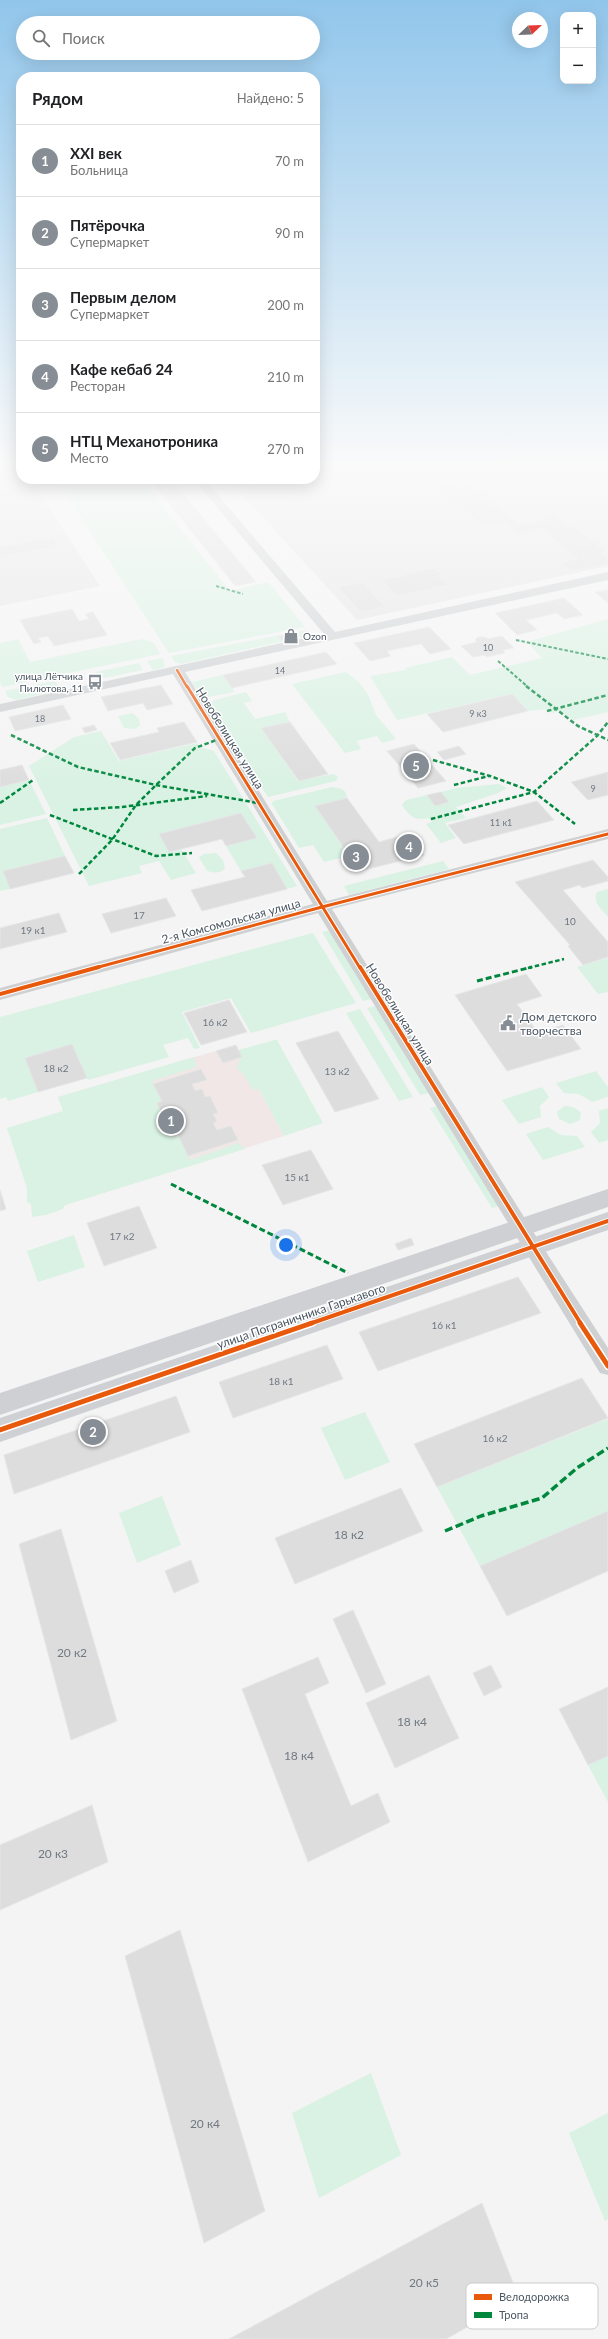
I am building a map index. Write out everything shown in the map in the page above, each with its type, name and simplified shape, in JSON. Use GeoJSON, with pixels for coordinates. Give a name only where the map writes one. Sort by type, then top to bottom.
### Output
{"type":"FeatureCollection","features":[{"type":"Feature","properties":{"kind":"street"},"geometry":{"type":"LineString","coordinates":[[278,572],[332,636]]}},
{"type":"Feature","properties":{"kind":"street"},"geometry":{"type":"LineString","coordinates":[[0,708],[608,576]]}},
{"type":"Feature","properties":{"kind":"street","name":"Новобелицкая улица"},"geometry":{"type":"LineString","coordinates":[[177,670],[526,1238],[608,1366]]}},
{"type":"Feature","properties":{"kind":"street","name":"2-я Комсомольская улица"},"geometry":{"type":"LineString","coordinates":[[0,994],[322,907],[608,834]]}},
{"type":"Feature","properties":{"kind":"street","name":"улица Пограничника Гарькавого"},"geometry":{"type":"LineString","coordinates":[[0,1430],[526,1238],[608,1198]]}},
{"type":"Feature","properties":{"kind":"street","name":"улица Пограничника Гарькавого"},"geometry":{"type":"LineString","coordinates":[[0,1404],[526,1238],[608,1221]]}},
{"type":"Feature","properties":{"kind":"shaded area"},"geometry":{"type":"Polygon","coordinates":[[[0,572],[91,572],[100,586],[0,606],[0,572]]]}},
{"type":"Feature","properties":{"kind":"shaded area"},"geometry":{"type":"Polygon","coordinates":[[[313,572],[579,572],[357,620],[313,572]]]}},
{"type":"Feature","properties":{"kind":"shaded area"},"geometry":{"type":"Polygon","coordinates":[[[236,1045],[284,1136],[65,1205],[71,1130],[58,1097],[236,1045]]]}},
{"type":"Feature","properties":{"kind":"green space"},"geometry":{"type":"Polygon","coordinates":[[[116,572],[215,572],[230,591],[268,582],[305,627],[169,653],[116,572]]]}},
{"type":"Feature","properties":{"kind":"green space"},"geometry":{"type":"Polygon","coordinates":[[[608,619],[608,712],[573,720],[560,711],[552,713],[548,709],[528,711],[512,694],[397,720],[370,676],[406,670],[405,668],[452,657],[470,675],[542,658],[530,645],[530,641],[608,619]]]}},
{"type":"Feature","properties":{"kind":"green space"},"geometry":{"type":"Polygon","coordinates":[[[306,630],[311,635],[181,664],[175,662],[171,656],[306,630]]]}},
{"type":"Feature","properties":{"kind":"green space"},"geometry":{"type":"Polygon","coordinates":[[[18,639],[30,662],[142,639],[154,643],[160,654],[2,687],[0,682],[0,643],[18,639]]]}},
{"type":"Feature","properties":{"kind":"green space"},"geometry":{"type":"Polygon","coordinates":[[[163,658],[165,667],[153,670],[147,661],[163,658]]]}},
{"type":"Feature","properties":{"kind":"green space"},"geometry":{"type":"Polygon","coordinates":[[[139,663],[143,670],[99,679],[95,672],[139,663]]]}},
{"type":"Feature","properties":{"kind":"green space"},"geometry":{"type":"Polygon","coordinates":[[[346,672],[358,681],[368,694],[376,715],[396,739],[382,743],[377,736],[357,741],[361,749],[345,753],[292,684],[346,672]]]}},
{"type":"Feature","properties":{"kind":"green space"},"geometry":{"type":"Polygon","coordinates":[[[223,675],[235,692],[203,698],[192,682],[223,675]]]}},
{"type":"Feature","properties":{"kind":"green space"},"geometry":{"type":"Polygon","coordinates":[[[55,681],[60,690],[16,700],[8,697],[5,691],[55,681]]]}},
{"type":"Feature","properties":{"kind":"green space"},"geometry":{"type":"Polygon","coordinates":[[[246,692],[252,701],[244,703],[255,719],[285,712],[290,722],[262,728],[298,781],[333,774],[338,777],[336,781],[268,797],[209,705],[214,700],[246,692]]]}},
{"type":"Feature","properties":{"kind":"green space"},"geometry":{"type":"Polygon","coordinates":[[[133,713],[139,719],[140,725],[135,729],[124,728],[118,716],[133,713]]]}},
{"type":"Feature","properties":{"kind":"green space"},"geometry":{"type":"Polygon","coordinates":[[[101,731],[119,761],[197,743],[200,747],[214,751],[297,886],[287,889],[272,863],[241,871],[226,846],[257,838],[241,813],[159,834],[169,852],[181,849],[196,873],[171,880],[159,861],[139,866],[142,873],[89,886],[29,766],[74,737],[101,731]]]}},
{"type":"Feature","properties":{"kind":"green space"},"geometry":{"type":"Polygon","coordinates":[[[29,780],[46,814],[0,825],[0,787],[29,780]]]}},
{"type":"Feature","properties":{"kind":"green space"},"geometry":{"type":"Polygon","coordinates":[[[499,784],[507,788],[498,793],[456,807],[466,818],[445,823],[456,838],[441,843],[426,824],[432,822],[429,818],[420,819],[413,817],[402,805],[406,800],[427,795],[435,806],[449,802],[441,792],[457,788],[499,784]]]}},
{"type":"Feature","properties":{"kind":"green space"},"geometry":{"type":"Polygon","coordinates":[[[332,787],[344,791],[347,798],[315,806],[349,856],[324,862],[313,845],[299,848],[272,804],[273,801],[332,787]]]}},
{"type":"Feature","properties":{"kind":"green space"},"geometry":{"type":"Polygon","coordinates":[[[47,818],[65,856],[3,871],[10,889],[0,891],[0,829],[47,818]]]}},
{"type":"Feature","properties":{"kind":"green space"},"geometry":{"type":"Polygon","coordinates":[[[216,853],[223,860],[225,868],[217,872],[207,871],[199,857],[204,854],[216,853]]]}},
{"type":"Feature","properties":{"kind":"green space"},"geometry":{"type":"Polygon","coordinates":[[[443,861],[449,869],[349,895],[344,886],[443,861]]]}},
{"type":"Feature","properties":{"kind":"green space"},"geometry":{"type":"Polygon","coordinates":[[[608,889],[608,917],[598,906],[596,896],[597,892],[608,889]]]}},
{"type":"Feature","properties":{"kind":"green space"},"geometry":{"type":"Polygon","coordinates":[[[330,930],[372,999],[363,1001],[322,932],[330,930]]]}},
{"type":"Feature","properties":{"kind":"green space"},"geometry":{"type":"Polygon","coordinates":[[[313,933],[356,1003],[251,1033],[231,998],[182,1012],[200,1048],[194,1049],[188,1038],[163,1045],[169,1057],[88,1080],[72,1044],[25,1058],[38,1092],[8,1101],[6,1097],[0,1099],[0,1017],[313,933]]]}},
{"type":"Feature","properties":{"kind":"green space"},"geometry":{"type":"Polygon","coordinates":[[[608,958],[608,992],[598,994],[577,967],[608,958]]]}},
{"type":"Feature","properties":{"kind":"green space"},"geometry":{"type":"Polygon","coordinates":[[[376,1006],[429,1093],[420,1095],[367,1008],[376,1006]]]}},
{"type":"Feature","properties":{"kind":"green space"},"geometry":{"type":"Polygon","coordinates":[[[360,1009],[413,1097],[399,1101],[346,1013],[360,1009]]]}},
{"type":"Feature","properties":{"kind":"green space"},"geometry":{"type":"Polygon","coordinates":[[[277,1040],[323,1123],[284,1136],[259,1089],[253,1090],[244,1075],[237,1069],[241,1055],[238,1050],[277,1040]]]}},
{"type":"Feature","properties":{"kind":"green space"},"geometry":{"type":"Polygon","coordinates":[[[194,1057],[196,1067],[152,1081],[162,1101],[157,1103],[173,1137],[178,1135],[190,1160],[238,1143],[245,1149],[65,1205],[63,1209],[46,1215],[32,1217],[31,1204],[27,1202],[27,1188],[7,1128],[63,1111],[58,1097],[194,1057]]]}},
{"type":"Feature","properties":{"kind":"green space"},"geometry":{"type":"Polygon","coordinates":[[[596,1071],[608,1087],[608,1097],[592,1102],[579,1094],[564,1093],[556,1083],[596,1071]]]}},
{"type":"Feature","properties":{"kind":"green space"},"geometry":{"type":"Polygon","coordinates":[[[542,1087],[549,1097],[540,1106],[541,1117],[519,1124],[502,1100],[542,1087]]]}},
{"type":"Feature","properties":{"kind":"green space"},"geometry":{"type":"Polygon","coordinates":[[[437,1106],[499,1206],[492,1208],[430,1108],[437,1106]]]}},
{"type":"Feature","properties":{"kind":"green space"},"geometry":{"type":"Polygon","coordinates":[[[564,1106],[577,1109],[581,1113],[580,1120],[570,1124],[559,1119],[557,1112],[564,1106]]]}},
{"type":"Feature","properties":{"kind":"green space"},"geometry":{"type":"Polygon","coordinates":[[[608,1108],[608,1140],[599,1143],[591,1132],[600,1123],[599,1111],[608,1108]]]}},
{"type":"Feature","properties":{"kind":"green space"},"geometry":{"type":"Polygon","coordinates":[[[548,1127],[561,1135],[577,1136],[585,1147],[543,1160],[526,1134],[548,1127]]]}},
{"type":"Feature","properties":{"kind":"green space"},"geometry":{"type":"Polygon","coordinates":[[[74,1235],[85,1267],[38,1282],[27,1251],[74,1235]]]}},
{"type":"Feature","properties":{"kind":"green space"},"geometry":{"type":"Polygon","coordinates":[[[365,1412],[390,1462],[345,1480],[321,1428],[365,1412]]]}},
{"type":"Feature","properties":{"kind":"green space"},"geometry":{"type":"Polygon","coordinates":[[[608,1419],[608,1511],[480,1566],[437,1487],[608,1419]]]}},
{"type":"Feature","properties":{"kind":"green space"},"geometry":{"type":"Polygon","coordinates":[[[162,1496],[181,1545],[137,1563],[119,1513],[162,1496]]]}},
{"type":"Feature","properties":{"kind":"green space"},"geometry":{"type":"Polygon","coordinates":[[[608,1756],[608,1802],[588,1765],[608,1756]]]}},
{"type":"Feature","properties":{"kind":"green space"},"geometry":{"type":"Polygon","coordinates":[[[371,2073],[401,2155],[319,2198],[292,2113],[371,2073]]]}},
{"type":"Feature","properties":{"kind":"green space"},"geometry":{"type":"Polygon","coordinates":[[[608,2113],[608,2219],[605,2221],[569,2133],[608,2113]]]}},
{"type":"Feature","properties":{"kind":"building"},"geometry":{"type":"Polygon","coordinates":[[[224,572],[248,572],[256,582],[235,586],[224,572]]]}},
{"type":"Feature","properties":{"kind":"building"},"geometry":{"type":"Polygon","coordinates":[[[416,572],[439,572],[442,575],[438,576],[448,585],[397,596],[382,580],[416,572]]]}},
{"type":"Feature","properties":{"kind":"building"},"geometry":{"type":"Polygon","coordinates":[[[362,582],[385,607],[361,612],[338,587],[362,582]]]}},
{"type":"Feature","properties":{"kind":"building"},"geometry":{"type":"Polygon","coordinates":[[[608,590],[608,603],[595,592],[608,590]]]}},
{"type":"Feature","properties":{"kind":"building"},"geometry":{"type":"Polygon","coordinates":[[[564,598],[583,615],[564,619],[557,613],[526,620],[537,630],[517,635],[495,613],[564,598]]]}},
{"type":"Feature","properties":{"kind":"building"},"geometry":{"type":"Polygon","coordinates":[[[72,609],[79,621],[89,619],[85,614],[93,612],[107,635],[54,646],[48,636],[38,638],[41,642],[34,644],[20,620],[72,609]]]}},
{"type":"Feature","properties":{"kind":"building"},"geometry":{"type":"Polygon","coordinates":[[[429,627],[451,649],[430,654],[421,644],[387,651],[391,656],[370,661],[354,643],[429,627]]]}},
{"type":"Feature","properties":{"kind":"building"},"geometry":{"type":"Polygon","coordinates":[[[294,633],[297,637],[281,640],[278,636],[294,633]]]}},
{"type":"Feature","properties":{"kind":"building"},"geometry":{"type":"Polygon","coordinates":[[[502,636],[514,648],[503,650],[505,653],[486,657],[484,655],[473,657],[461,646],[477,642],[475,640],[478,637],[485,637],[488,639],[502,636]]]}},
{"type":"Feature","properties":{"kind":"building"},"geometry":{"type":"Polygon","coordinates":[[[326,652],[337,664],[232,688],[223,675],[326,652]]]}},
{"type":"Feature","properties":{"kind":"building"},"geometry":{"type":"Polygon","coordinates":[[[161,685],[173,704],[147,710],[143,703],[108,711],[101,697],[161,685]]]}},
{"type":"Feature","properties":{"kind":"building"},"geometry":{"type":"Polygon","coordinates":[[[512,694],[528,711],[443,732],[427,714],[512,694]]]}},
{"type":"Feature","properties":{"kind":"building"},"geometry":{"type":"Polygon","coordinates":[[[63,705],[71,719],[15,731],[9,717],[63,705]]]}},
{"type":"Feature","properties":{"kind":"building"},"geometry":{"type":"Polygon","coordinates":[[[184,722],[197,742],[120,760],[110,743],[159,732],[157,728],[184,722]]]}},
{"type":"Feature","properties":{"kind":"building"},"geometry":{"type":"Polygon","coordinates":[[[290,722],[328,774],[299,781],[261,728],[290,722]]]}},
{"type":"Feature","properties":{"kind":"building"},"geometry":{"type":"Polygon","coordinates":[[[94,725],[97,730],[85,733],[82,728],[94,725]]]}},
{"type":"Feature","properties":{"kind":"building"},"geometry":{"type":"Polygon","coordinates":[[[414,744],[446,781],[418,788],[387,751],[414,744]]]}},
{"type":"Feature","properties":{"kind":"building"},"geometry":{"type":"Polygon","coordinates":[[[459,746],[466,754],[444,760],[437,752],[459,746]]]}},
{"type":"Feature","properties":{"kind":"building"},"geometry":{"type":"Polygon","coordinates":[[[22,765],[29,780],[0,787],[0,770],[22,765]]]}},
{"type":"Feature","properties":{"kind":"building"},"geometry":{"type":"Polygon","coordinates":[[[608,772],[608,795],[588,800],[571,782],[608,772]]]}},
{"type":"Feature","properties":{"kind":"building"},"geometry":{"type":"Polygon","coordinates":[[[441,792],[449,802],[435,806],[427,795],[441,792]]]}},
{"type":"Feature","properties":{"kind":"building"},"geometry":{"type":"Polygon","coordinates":[[[347,798],[379,842],[408,834],[424,855],[360,871],[315,806],[347,798]]]}},
{"type":"Feature","properties":{"kind":"building"},"geometry":{"type":"Polygon","coordinates":[[[537,801],[554,820],[464,844],[448,825],[537,801]]]}},
{"type":"Feature","properties":{"kind":"building"},"geometry":{"type":"Polygon","coordinates":[[[241,813],[257,838],[226,846],[222,839],[169,852],[159,834],[241,813]]]}},
{"type":"Feature","properties":{"kind":"building"},"geometry":{"type":"Polygon","coordinates":[[[65,856],[74,873],[10,889],[3,871],[65,856]]]}},
{"type":"Feature","properties":{"kind":"building"},"geometry":{"type":"Polygon","coordinates":[[[593,860],[608,877],[608,881],[582,888],[580,885],[563,890],[608,942],[608,957],[583,965],[568,946],[570,945],[515,882],[593,860]]]}},
{"type":"Feature","properties":{"kind":"building"},"geometry":{"type":"Polygon","coordinates":[[[272,863],[287,889],[202,911],[191,890],[245,877],[241,871],[272,863]]]}},
{"type":"Feature","properties":{"kind":"building"},"geometry":{"type":"Polygon","coordinates":[[[166,898],[176,916],[111,933],[102,914],[166,898]]]}},
{"type":"Feature","properties":{"kind":"building"},"geometry":{"type":"Polygon","coordinates":[[[59,913],[67,932],[0,949],[0,928],[59,913]]]}},
{"type":"Feature","properties":{"kind":"building"},"geometry":{"type":"Polygon","coordinates":[[[526,974],[542,996],[517,1004],[538,1033],[563,1025],[581,1049],[507,1071],[455,995],[526,974]]]}},
{"type":"Feature","properties":{"kind":"building"},"geometry":{"type":"Polygon","coordinates":[[[229,1000],[247,1032],[201,1045],[184,1013],[229,1000]]]}},
{"type":"Feature","properties":{"kind":"building"},"geometry":{"type":"Polygon","coordinates":[[[338,1031],[379,1099],[335,1112],[296,1043],[338,1031]]]}},
{"type":"Feature","properties":{"kind":"building"},"geometry":{"type":"Polygon","coordinates":[[[72,1044],[87,1078],[38,1092],[25,1058],[72,1044]]]}},
{"type":"Feature","properties":{"kind":"building"},"geometry":{"type":"Polygon","coordinates":[[[236,1045],[242,1057],[223,1063],[216,1051],[236,1045]]]}},
{"type":"Feature","properties":{"kind":"building"},"geometry":{"type":"Polygon","coordinates":[[[201,1069],[207,1080],[192,1084],[195,1091],[202,1089],[205,1097],[210,1096],[218,1113],[213,1114],[217,1121],[213,1123],[217,1130],[231,1126],[238,1140],[188,1156],[178,1135],[173,1137],[157,1103],[162,1101],[153,1084],[201,1069]]]}},
{"type":"Feature","properties":{"kind":"building"},"geometry":{"type":"Polygon","coordinates":[[[311,1150],[333,1189],[283,1205],[262,1165],[311,1150]]]}},
{"type":"Feature","properties":{"kind":"building"},"geometry":{"type":"Polygon","coordinates":[[[0,1190],[6,1209],[0,1211],[0,1190]]]}},
{"type":"Feature","properties":{"kind":"building"},"geometry":{"type":"Polygon","coordinates":[[[139,1206],[157,1248],[104,1266],[87,1223],[139,1206]]]}},
{"type":"Feature","properties":{"kind":"building"},"geometry":{"type":"Polygon","coordinates":[[[411,1238],[414,1245],[398,1250],[395,1244],[411,1238]]]}},
{"type":"Feature","properties":{"kind":"building"},"geometry":{"type":"Polygon","coordinates":[[[518,1277],[541,1313],[378,1371],[359,1332],[518,1277]]]}},
{"type":"Feature","properties":{"kind":"building"},"geometry":{"type":"Polygon","coordinates":[[[327,1345],[343,1379],[233,1418],[219,1382],[327,1345]]]}},
{"type":"Feature","properties":{"kind":"building"},"geometry":{"type":"Polygon","coordinates":[[[582,1378],[608,1418],[437,1487],[414,1444],[582,1378]]]}},
{"type":"Feature","properties":{"kind":"building"},"geometry":{"type":"Polygon","coordinates":[[[176,1396],[190,1432],[14,1494],[4,1455],[176,1396]]]}},
{"type":"Feature","properties":{"kind":"building"},"geometry":{"type":"Polygon","coordinates":[[[401,1488],[423,1531],[295,1584],[275,1538],[401,1488]]]}},
{"type":"Feature","properties":{"kind":"building"},"geometry":{"type":"Polygon","coordinates":[[[608,1511],[608,1571],[507,1616],[480,1566],[608,1511]]]}},
{"type":"Feature","properties":{"kind":"building"},"geometry":{"type":"Polygon","coordinates":[[[61,1529],[117,1721],[71,1740],[19,1544],[61,1529]]]}},
{"type":"Feature","properties":{"kind":"building"},"geometry":{"type":"Polygon","coordinates":[[[191,1560],[199,1582],[174,1593],[165,1571],[191,1560]]]}},
{"type":"Feature","properties":{"kind":"building"},"geometry":{"type":"Polygon","coordinates":[[[353,1610],[386,1684],[366,1693],[333,1619],[353,1610]]]}},
{"type":"Feature","properties":{"kind":"building"},"geometry":{"type":"Polygon","coordinates":[[[318,1657],[329,1683],[305,1694],[351,1806],[378,1793],[390,1822],[308,1862],[242,1689],[318,1657]]]}},
{"type":"Feature","properties":{"kind":"building"},"geometry":{"type":"Polygon","coordinates":[[[491,1665],[502,1687],[484,1696],[473,1673],[491,1665]]]}},
{"type":"Feature","properties":{"kind":"building"},"geometry":{"type":"Polygon","coordinates":[[[429,1675],[459,1738],[395,1768],[366,1703],[429,1675]]]}},
{"type":"Feature","properties":{"kind":"building"},"geometry":{"type":"Polygon","coordinates":[[[608,1687],[608,1756],[588,1765],[559,1709],[608,1687]]]}},
{"type":"Feature","properties":{"kind":"building"},"geometry":{"type":"Polygon","coordinates":[[[92,1805],[108,1862],[0,1910],[0,1845],[92,1805]]]}},
{"type":"Feature","properties":{"kind":"building"},"geometry":{"type":"Polygon","coordinates":[[[180,1930],[265,2211],[204,2243],[125,1956],[180,1930]]]}},
{"type":"Feature","properties":{"kind":"building"},"geometry":{"type":"Polygon","coordinates":[[[482,2203],[513,2283],[466,2283],[466,2328],[446,2339],[229,2339],[482,2203]]]}},
{"type":"Feature","properties":{"kind":"marked path"},"geometry":{"type":"LineString","coordinates":[[216,586],[243,594]]}},
{"type":"Feature","properties":{"kind":"marked path"},"geometry":{"type":"LineString","coordinates":[[516,640],[608,659]]}},
{"type":"Feature","properties":{"kind":"marked path"},"geometry":{"type":"LineString","coordinates":[[498,661],[550,706],[578,726],[608,740]]}},
{"type":"Feature","properties":{"kind":"marked path"},"geometry":{"type":"LineString","coordinates":[[547,711],[608,695]]}},
{"type":"Feature","properties":{"kind":"marked path"},"geometry":{"type":"LineString","coordinates":[[431,819],[534,792],[597,736],[608,722]]}},
{"type":"Feature","properties":{"kind":"marked path"},"geometry":{"type":"LineString","coordinates":[[11,735],[78,767],[156,785],[258,803]]}},
{"type":"Feature","properties":{"kind":"marked path"},"geometry":{"type":"LineString","coordinates":[[79,874],[112,840],[136,805],[156,785],[195,748],[219,739]]}},
{"type":"Feature","properties":{"kind":"marked path"},"geometry":{"type":"LineString","coordinates":[[433,760],[490,776],[534,792],[575,824]]}},
{"type":"Feature","properties":{"kind":"marked path"},"geometry":{"type":"LineString","coordinates":[[454,785],[489,776]]}},
{"type":"Feature","properties":{"kind":"marked path"},"geometry":{"type":"LineString","coordinates":[[0,803],[33,780]]}},
{"type":"Feature","properties":{"kind":"marked path"},"geometry":{"type":"LineString","coordinates":[[73,810],[122,807],[207,796]]}},
{"type":"Feature","properties":{"kind":"marked path"},"geometry":{"type":"LineString","coordinates":[[50,815],[156,856],[192,853]]}},
{"type":"Feature","properties":{"kind":"marked path"},"geometry":{"type":"LineString","coordinates":[[477,981],[564,959]]}},
{"type":"Feature","properties":{"kind":"marked path"},"geometry":{"type":"LineString","coordinates":[[171,1184],[348,1273]]}},
{"type":"Feature","properties":{"kind":"marked path"},"geometry":{"type":"LineString","coordinates":[[445,1531],[481,1516],[542,1498],[577,1468],[608,1448]]}},
{"type":"Feature","properties":{"kind":"cycle path"},"geometry":{"type":"LineString","coordinates":[[177,670],[532,1247],[608,1366]]}},
{"type":"Feature","properties":{"kind":"cycle path"},"geometry":{"type":"LineString","coordinates":[[0,994],[322,907],[608,834]]}},
{"type":"Feature","properties":{"kind":"cycle path"},"geometry":{"type":"LineString","coordinates":[[0,1430],[608,1221]]}},
{"type":"Feature","properties":{"kind":"place","name":"Ozon"},"geometry":{"type":"Point","coordinates":[291,636]}},
{"type":"Feature","properties":{"kind":"place","name":"улица Лётчика Пилютова, 11"},"geometry":{"type":"Point","coordinates":[95,682]}},
{"type":"Feature","properties":{"kind":"place","name":"НТЦ Механотроника"},"geometry":{"type":"Point","coordinates":[416,766]}},
{"type":"Feature","properties":{"kind":"place","name":"Кафе кебаб 24"},"geometry":{"type":"Point","coordinates":[409,847]}},
{"type":"Feature","properties":{"kind":"place","name":"Первым делом"},"geometry":{"type":"Point","coordinates":[356,857]}},
{"type":"Feature","properties":{"kind":"place","name":"Дом детского творчества"},"geometry":{"type":"Point","coordinates":[508,1023]}},
{"type":"Feature","properties":{"kind":"place","name":"XXI век"},"geometry":{"type":"Point","coordinates":[171,1121]}},
{"type":"Feature","properties":{"kind":"place","name":"Пятёрочка"},"geometry":{"type":"Point","coordinates":[93,1432]}}]}
